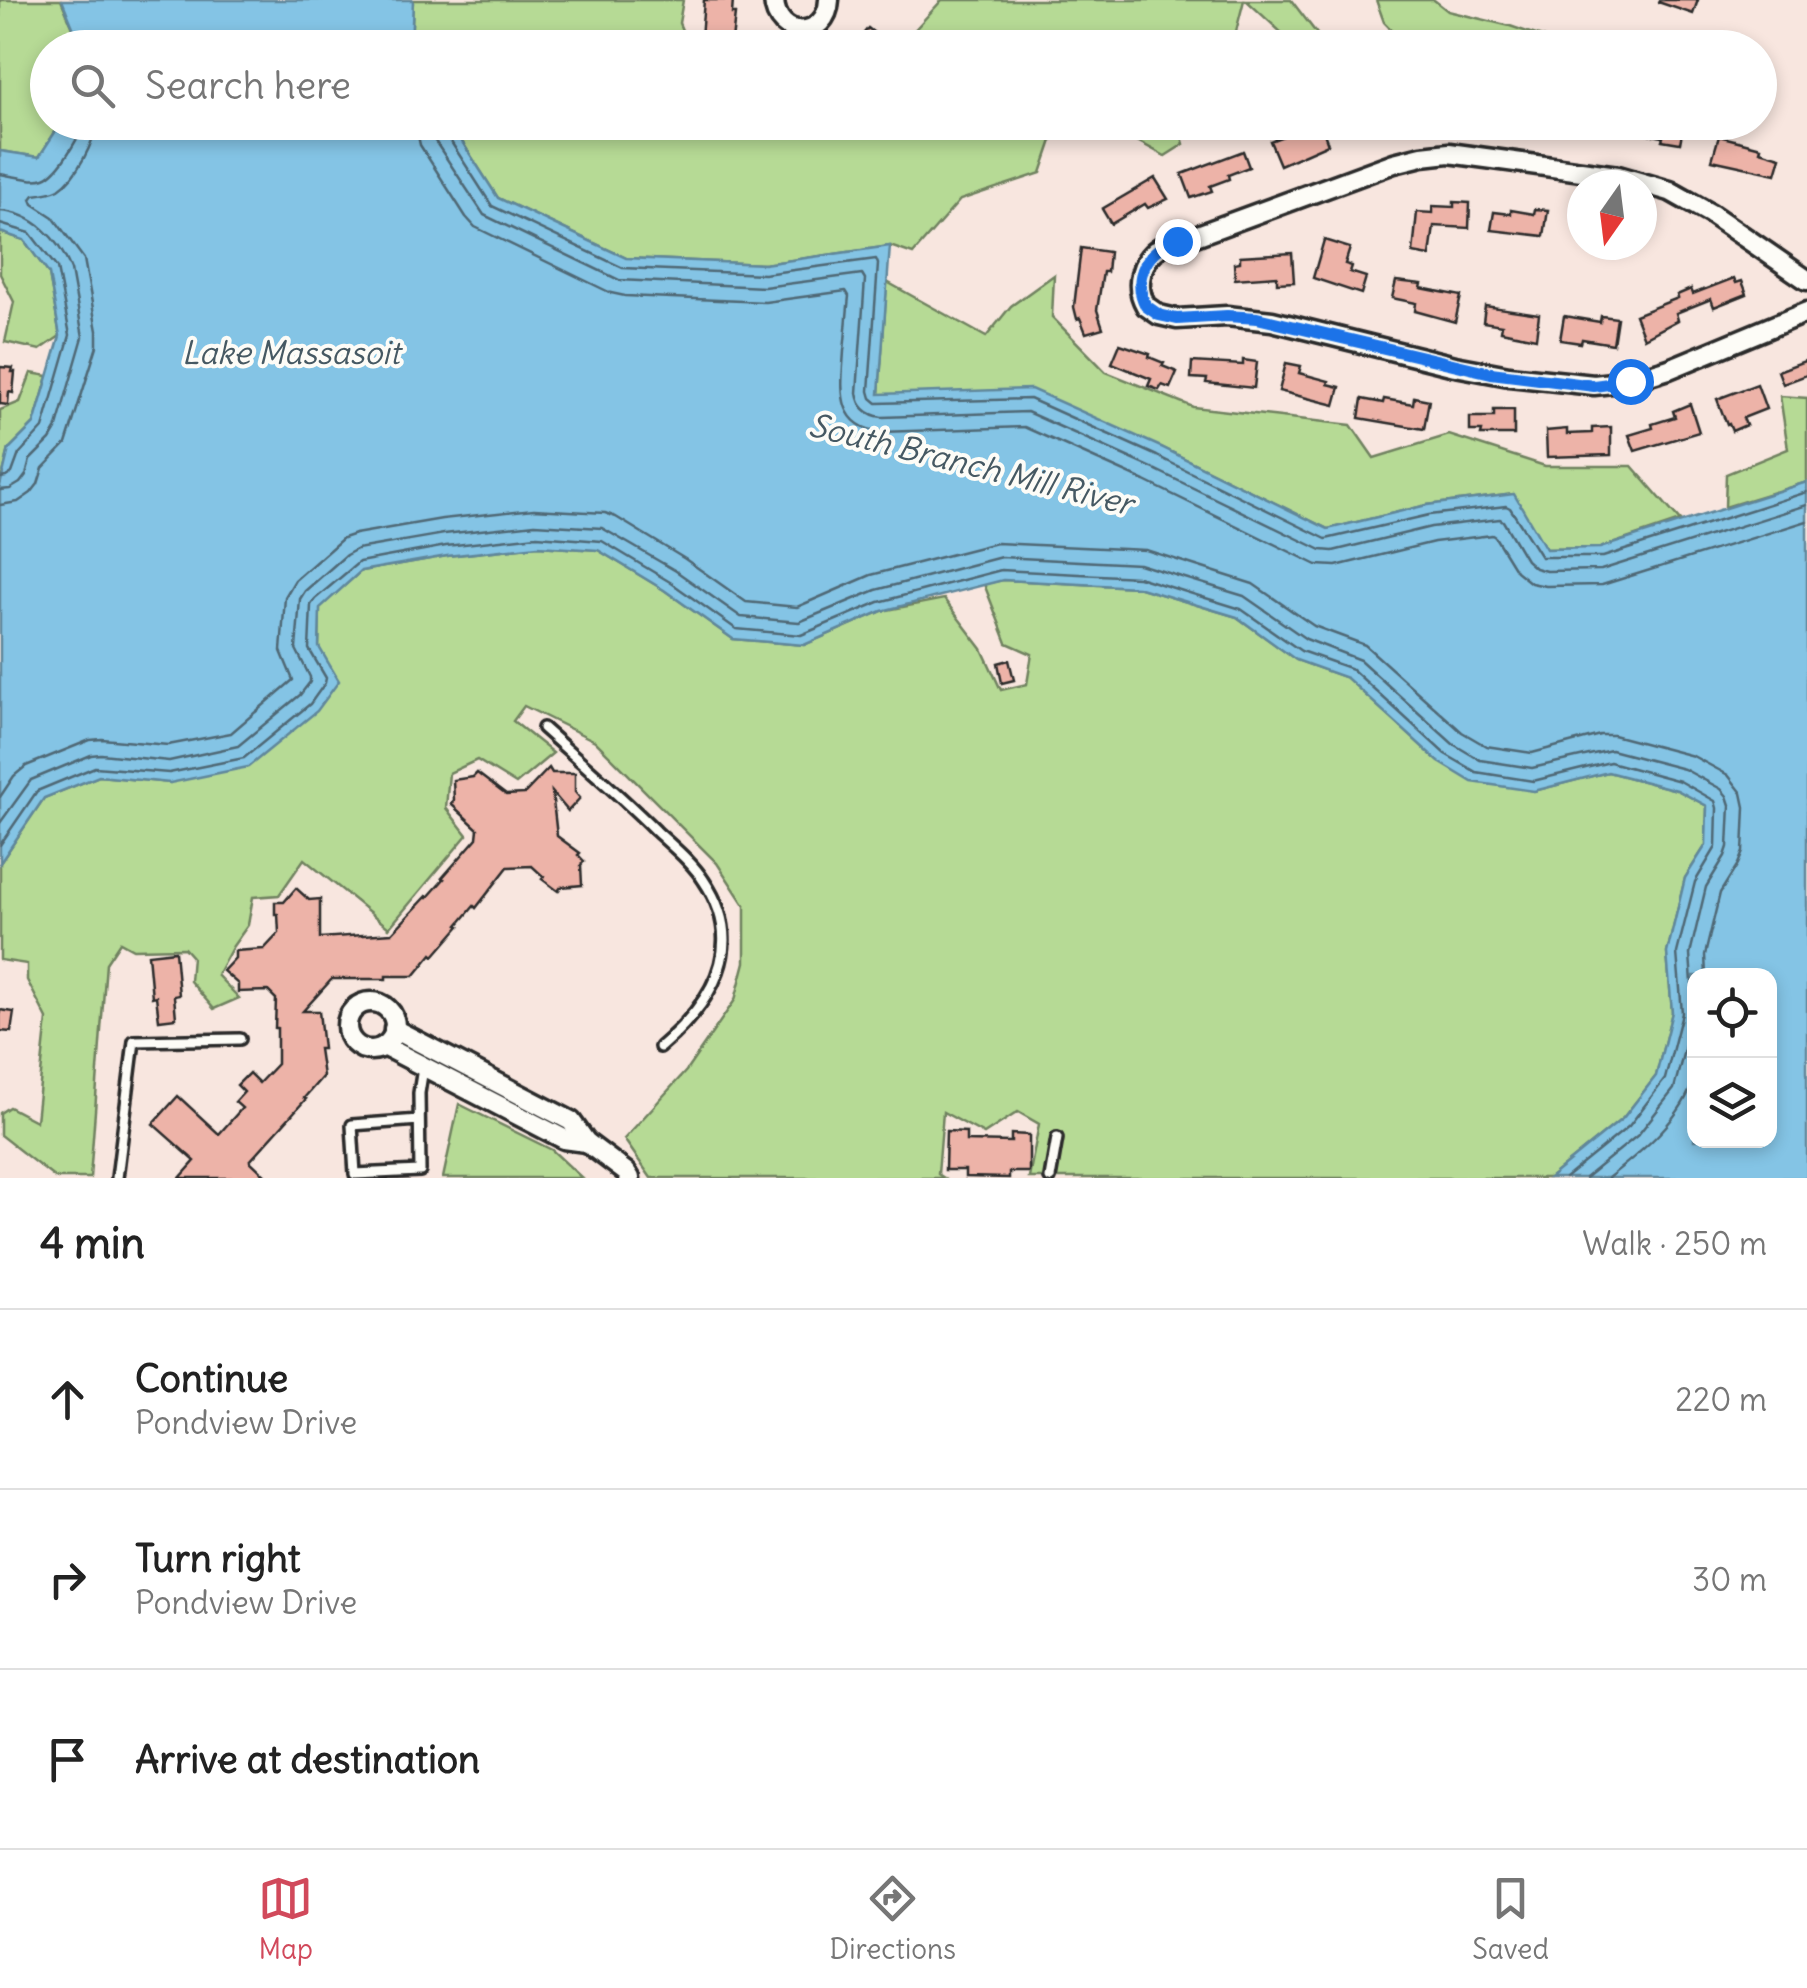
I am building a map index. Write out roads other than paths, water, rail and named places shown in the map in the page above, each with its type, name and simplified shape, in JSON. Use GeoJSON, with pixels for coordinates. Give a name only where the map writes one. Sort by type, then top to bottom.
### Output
{"type":"FeatureCollection","features":[{"type":"Feature","properties":{"kind":"street"},"geometry":{"type":"LineString","coordinates":[[774,0],[775,12],[782,22],[798,30],[811,29],[822,22],[828,0]]}},
{"type":"Feature","properties":{"kind":"street"},"geometry":{"type":"LineString","coordinates":[[1807,280],[1712,214],[1670,191],[1618,176],[1449,153],[1394,163],[1168,243],[1150,257],[1138,286],[1146,306],[1167,318],[1257,318],[1455,366],[1594,386],[1630,381],[1669,369],[1807,312]]}},
{"type":"Feature","properties":{"kind":"street"},"geometry":{"type":"LineString","coordinates":[[389,1038],[428,1057],[564,1139],[586,1142],[630,1178]]}},
{"type":"Feature","properties":{"kind":"lane"},"geometry":{"type":"LineString","coordinates":[[543,728],[694,868],[721,916],[724,951],[711,992],[697,1012],[660,1047]]}},
{"type":"Feature","properties":{"kind":"lane"},"geometry":{"type":"LineString","coordinates":[[117,1178],[134,1041],[240,1040]]}},
{"type":"Feature","properties":{"kind":"lane"},"geometry":{"type":"LineString","coordinates":[[419,1120],[352,1125],[355,1174],[420,1170],[419,1093],[428,1057]]}},
{"type":"Feature","properties":{"kind":"lane"},"geometry":{"type":"LineString","coordinates":[[1050,1178],[1057,1138]]}},
{"type":"Feature","properties":{"kind":"water"},"geometry":{"type":"Polygon","coordinates":[[[62,0],[413,0],[412,30],[74,30],[62,0]]]}},
{"type":"Feature","properties":{"kind":"water","name":"Lake Massasoit"},"geometry":{"type":"Polygon","coordinates":[[[50,140],[461,140],[498,198],[626,258],[764,264],[890,246],[879,394],[1031,389],[1328,529],[1427,505],[1514,494],[1546,549],[1600,548],[1807,482],[1807,1178],[1549,1178],[1623,1118],[1656,1076],[1672,1012],[1667,953],[1685,878],[1706,845],[1707,806],[1677,790],[1608,772],[1534,791],[1472,782],[1439,762],[1347,678],[1296,660],[1237,617],[1137,587],[1003,580],[882,611],[804,645],[733,639],[598,550],[538,546],[361,571],[320,608],[319,647],[339,681],[317,711],[248,767],[170,783],[99,776],[44,798],[0,863],[0,486],[9,449],[34,424],[60,336],[49,274],[24,240],[0,232],[0,151],[39,157],[50,140]]]}},
{"type":"Feature","properties":{"kind":"water label","name":"South Branch Mill River"},"geometry":{"type":"Point","coordinates":[971,464]}}]}
